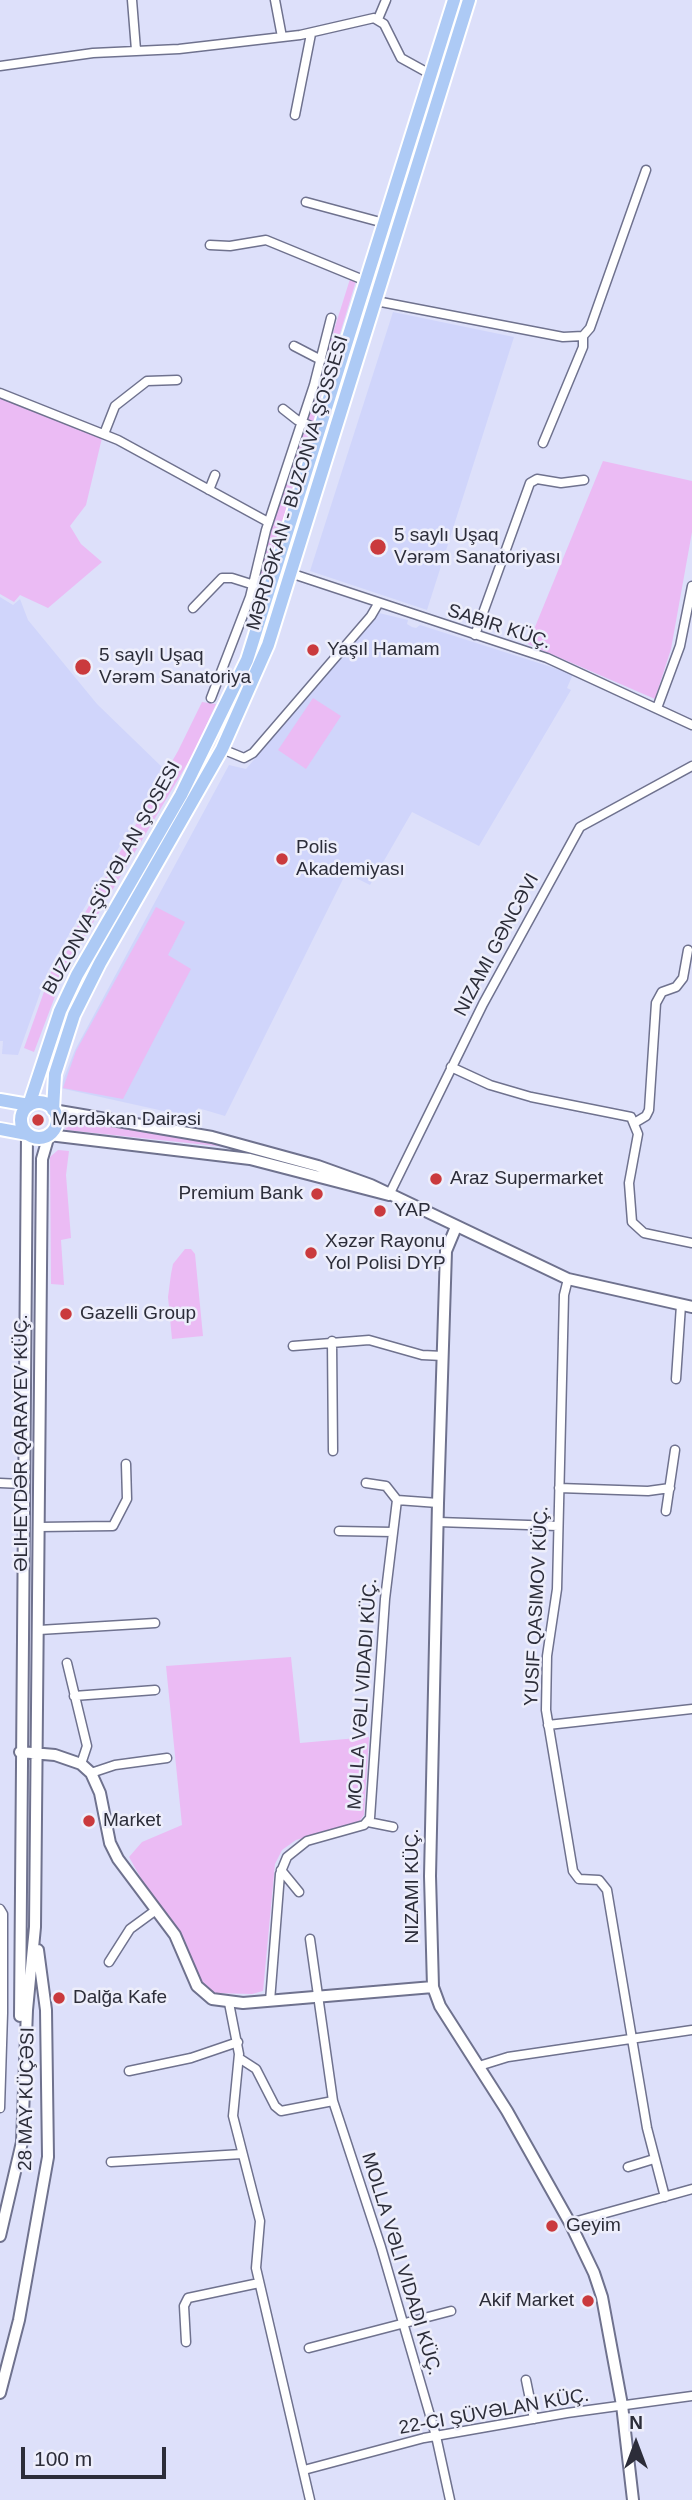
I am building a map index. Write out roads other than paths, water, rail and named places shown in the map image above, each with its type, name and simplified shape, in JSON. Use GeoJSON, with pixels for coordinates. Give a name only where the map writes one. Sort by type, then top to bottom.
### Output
{"type":"FeatureCollection","features":[{"type":"Feature","properties":{"kind":"main road","name":"BUZONVA-ŞÜVƏLAN ŞOSESI"},"geometry":{"type":"LineString","coordinates":[[29,1105],[57,1020],[77,975],[205,749],[247,660],[454,0]]}},
{"type":"Feature","properties":{"kind":"main road","name":"MƏRDƏKAN - BUZONVA ŞOSSESI"},"geometry":{"type":"LineString","coordinates":[[53,1110],[55,1074],[74,1015],[100,963],[222,749],[261,664],[469,0]]}},
{"type":"Feature","properties":{"kind":"main road"},"geometry":{"type":"LineString","coordinates":[[0,1100],[29,1105],[44,1103],[53,1110],[129,1121],[253,1147],[355,1177],[568,1279],[687,1306]]}},
{"type":"Feature","properties":{"kind":"main road"},"geometry":{"type":"LineString","coordinates":[[27,1133],[21,1119],[29,1105]]}},
{"type":"Feature","properties":{"kind":"main road"},"geometry":{"type":"LineString","coordinates":[[49,1135],[57,1121],[53,1110]]}},
{"type":"Feature","properties":{"kind":"main road"},"geometry":{"type":"LineString","coordinates":[[0,1129],[27,1133],[37,1138],[49,1135],[250,1159],[389,1195]]}},
{"type":"Feature","properties":{"kind":"main road","name":"ƏLIHEYDƏR QARAYEV KÜÇ."},"geometry":{"type":"LineString","coordinates":[[19,1851],[27,1133]]}},
{"type":"Feature","properties":{"kind":"main road","name":"ƏLIHEYDƏR QARAYEV KÜÇ."},"geometry":{"type":"LineString","coordinates":[[35,1927],[42,1155],[49,1135]]}},
{"type":"Feature","properties":{"kind":"main road","name":"NIZAMI KÜÇ."},"geometry":{"type":"LineString","coordinates":[[456,1227],[446,1251],[438,1503],[430,1876],[433,1987],[440,2006],[479,2066],[570,2223],[602,2297],[622,2405],[633,2500]]}},
{"type":"Feature","properties":{"kind":"main road"},"geometry":{"type":"LineString","coordinates":[[24,1317],[41,1317]]}},
{"type":"Feature","properties":{"kind":"main road"},"geometry":{"type":"LineString","coordinates":[[22,1636],[30,1644],[38,1634]]}},
{"type":"Feature","properties":{"kind":"main road"},"geometry":{"type":"LineString","coordinates":[[20,1752],[36,1753],[80,1764],[91,1773],[100,1793],[114,1852],[180,1942],[201,1992],[212,1999],[229,2003],[270,2001],[433,1987]]}},
{"type":"Feature","properties":{"kind":"main road"},"geometry":{"type":"LineString","coordinates":[[0,2236],[22,2142],[27,2010],[35,1927],[19,1851]]}},
{"type":"Feature","properties":{"kind":"main road"},"geometry":{"type":"LineString","coordinates":[[0,2219],[19,2116],[19,1851]]}},
{"type":"Feature","properties":{"kind":"main road","name":"28 MAY KÜÇƏSI"},"geometry":{"type":"LineString","coordinates":[[0,2393],[19,2320],[48,2157],[46,2010],[35,1927]]}},
{"type":"Feature","properties":{"kind":"main road"},"geometry":{"type":"LineString","coordinates":[[27,2010],[36,1997],[46,2010]]}},
{"type":"Feature","properties":{"kind":"street"},"geometry":{"type":"LineString","coordinates":[[132,0],[136,50]]}},
{"type":"Feature","properties":{"kind":"street"},"geometry":{"type":"LineString","coordinates":[[275,0],[282,37]]}},
{"type":"Feature","properties":{"kind":"street"},"geometry":{"type":"LineString","coordinates":[[378,19],[386,0]]}},
{"type":"Feature","properties":{"kind":"street"},"geometry":{"type":"LineString","coordinates":[[0,66],[282,37],[311,33],[363,19],[378,19],[384,24],[397,54],[430,74]]}},
{"type":"Feature","properties":{"kind":"street"},"geometry":{"type":"LineString","coordinates":[[295,115],[311,33]]}},
{"type":"Feature","properties":{"kind":"street"},"geometry":{"type":"LineString","coordinates":[[543,443],[583,347],[583,336],[590,328],[646,170]]}},
{"type":"Feature","properties":{"kind":"street"},"geometry":{"type":"LineString","coordinates":[[306,202],[384,223]]}},
{"type":"Feature","properties":{"kind":"street"},"geometry":{"type":"LineString","coordinates":[[211,245],[230,246],[266,240],[366,281]]}},
{"type":"Feature","properties":{"kind":"street"},"geometry":{"type":"LineString","coordinates":[[376,301],[563,337],[583,336]]}},
{"type":"Feature","properties":{"kind":"street"},"geometry":{"type":"LineString","coordinates":[[211,698],[230,656],[253,584],[268,522],[321,360],[331,318]]}},
{"type":"Feature","properties":{"kind":"street"},"geometry":{"type":"LineString","coordinates":[[294,346],[321,360]]}},
{"type":"Feature","properties":{"kind":"street"},"geometry":{"type":"LineString","coordinates":[[104,434],[115,406],[147,381],[177,380]]}},
{"type":"Feature","properties":{"kind":"street"},"geometry":{"type":"LineString","coordinates":[[0,394],[104,434],[268,522]]}},
{"type":"Feature","properties":{"kind":"street"},"geometry":{"type":"LineString","coordinates":[[283,409],[301,422],[320,430]]}},
{"type":"Feature","properties":{"kind":"street"},"geometry":{"type":"LineString","coordinates":[[209,490],[215,475]]}},
{"type":"Feature","properties":{"kind":"street"},"geometry":{"type":"LineString","coordinates":[[475,635],[530,483],[537,479],[561,483],[584,480]]}},
{"type":"Feature","properties":{"kind":"street","name":"SABIR KÜÇ."},"geometry":{"type":"LineString","coordinates":[[290,573],[547,658],[692,725]]}},
{"type":"Feature","properties":{"kind":"street"},"geometry":{"type":"LineString","coordinates":[[193,608],[217,580],[232,578],[270,590]]}},
{"type":"Feature","properties":{"kind":"street"},"geometry":{"type":"LineString","coordinates":[[657,708],[680,646],[692,586]]}},
{"type":"Feature","properties":{"kind":"street"},"geometry":{"type":"LineString","coordinates":[[222,749],[244,758],[253,753],[372,616],[378,604]]}},
{"type":"Feature","properties":{"kind":"street","name":"NIZAMI GƏNCƏVI"},"geometry":{"type":"LineString","coordinates":[[389,1195],[451,1067],[580,827],[692,766]]}},
{"type":"Feature","properties":{"kind":"street"},"geometry":{"type":"LineString","coordinates":[[635,1122],[646,1116],[649,1110],[656,1003],[662,992],[676,986],[683,978],[688,950]]}},
{"type":"Feature","properties":{"kind":"street"},"geometry":{"type":"LineString","coordinates":[[451,1067],[501,1089],[551,1102],[623,1114],[635,1122],[638,1134],[629,1183],[632,1222],[644,1233],[692,1242]]}},
{"type":"Feature","properties":{"kind":"street"},"geometry":{"type":"LineString","coordinates":[[568,1279],[564,1296],[557,1589],[546,1671],[548,1725],[573,1871],[579,1878],[599,1880],[607,1890],[654,2159],[665,2197]]}},
{"type":"Feature","properties":{"kind":"street"},"geometry":{"type":"LineString","coordinates":[[676,1379],[687,1306]]}},
{"type":"Feature","properties":{"kind":"street"},"geometry":{"type":"LineString","coordinates":[[293,1346],[369,1340],[422,1355],[443,1356]]}},
{"type":"Feature","properties":{"kind":"street"},"geometry":{"type":"LineString","coordinates":[[332,1341],[333,1451]]}},
{"type":"Feature","properties":{"kind":"street"},"geometry":{"type":"LineString","coordinates":[[666,1511],[675,1450]]}},
{"type":"Feature","properties":{"kind":"street"},"geometry":{"type":"LineString","coordinates":[[39,1527],[113,1526],[127,1499],[126,1464]]}},
{"type":"Feature","properties":{"kind":"street"},"geometry":{"type":"LineString","coordinates":[[0,1483],[22,1484]]}},
{"type":"Feature","properties":{"kind":"street"},"geometry":{"type":"LineString","coordinates":[[366,1483],[386,1486],[397,1500],[438,1503]]}},
{"type":"Feature","properties":{"kind":"street"},"geometry":{"type":"LineString","coordinates":[[559,1488],[648,1491],[670,1488]]}},
{"type":"Feature","properties":{"kind":"street","name":"MOLLA VƏLI VIDADI KÜÇ."},"geometry":{"type":"LineString","coordinates":[[281,1870],[287,1857],[299,1845],[368,1822],[385,1599],[397,1500]]}},
{"type":"Feature","properties":{"kind":"street"},"geometry":{"type":"LineString","coordinates":[[438,1522],[558,1526]]}},
{"type":"Feature","properties":{"kind":"street"},"geometry":{"type":"LineString","coordinates":[[339,1531],[393,1532]]}},
{"type":"Feature","properties":{"kind":"street"},"geometry":{"type":"LineString","coordinates":[[38,1634],[155,1623]]}},
{"type":"Feature","properties":{"kind":"street"},"geometry":{"type":"LineString","coordinates":[[67,1663],[87,1746],[80,1764]]}},
{"type":"Feature","properties":{"kind":"street"},"geometry":{"type":"LineString","coordinates":[[74,1696],[155,1690]]}},
{"type":"Feature","properties":{"kind":"street"},"geometry":{"type":"LineString","coordinates":[[548,1725],[692,1709]]}},
{"type":"Feature","properties":{"kind":"street"},"geometry":{"type":"LineString","coordinates":[[91,1773],[115,1765],[167,1758]]}},
{"type":"Feature","properties":{"kind":"street"},"geometry":{"type":"LineString","coordinates":[[368,1822],[393,1827]]}},
{"type":"Feature","properties":{"kind":"street"},"geometry":{"type":"LineString","coordinates":[[281,1870],[299,1892]]}},
{"type":"Feature","properties":{"kind":"street"},"geometry":{"type":"LineString","coordinates":[[270,2001],[281,1870]]}},
{"type":"Feature","properties":{"kind":"street"},"geometry":{"type":"LineString","coordinates":[[0,1909],[3,1914],[0,2108]]}},
{"type":"Feature","properties":{"kind":"street"},"geometry":{"type":"LineString","coordinates":[[109,1962],[130,1929],[156,1910]]}},
{"type":"Feature","properties":{"kind":"street","name":"MOLLA VƏLI VIDADI KÜÇ."},"geometry":{"type":"LineString","coordinates":[[310,1939],[333,2101],[436,2436],[447,2499]]}},
{"type":"Feature","properties":{"kind":"street"},"geometry":{"type":"LineString","coordinates":[[229,2003],[239,2058],[233,2104],[242,2154],[260,2221],[255,2260],[310,2500]]}},
{"type":"Feature","properties":{"kind":"street"},"geometry":{"type":"LineString","coordinates":[[479,2066],[496,2059],[692,2030]]}},
{"type":"Feature","properties":{"kind":"street"},"geometry":{"type":"LineString","coordinates":[[129,2071],[191,2058],[238,2042]]}},
{"type":"Feature","properties":{"kind":"street"},"geometry":{"type":"LineString","coordinates":[[239,2058],[256,2069],[275,2106],[281,2111],[333,2101]]}},
{"type":"Feature","properties":{"kind":"street"},"geometry":{"type":"LineString","coordinates":[[111,2162],[242,2154]]}},
{"type":"Feature","properties":{"kind":"street"},"geometry":{"type":"LineString","coordinates":[[628,2167],[654,2159]]}},
{"type":"Feature","properties":{"kind":"street"},"geometry":{"type":"LineString","coordinates":[[570,2223],[692,2189]]}},
{"type":"Feature","properties":{"kind":"street"},"geometry":{"type":"LineString","coordinates":[[186,2342],[184,2306],[188,2298],[259,2283]]}},
{"type":"Feature","properties":{"kind":"street"},"geometry":{"type":"LineString","coordinates":[[309,2348],[451,2311]]}},
{"type":"Feature","properties":{"kind":"street"},"geometry":{"type":"LineString","coordinates":[[526,2380],[534,2419]]}},
{"type":"Feature","properties":{"kind":"street","name":"22-CI ŞÜVƏLAN KÜÇ."},"geometry":{"type":"LineString","coordinates":[[304,2470],[436,2436],[692,2396]]}},
{"type":"Feature","properties":{"kind":"place","name":"5 saylı Uşaq Vərəm Sanatoriyası"},"geometry":{"type":"Point","coordinates":[378,547]}},
{"type":"Feature","properties":{"kind":"place","name":"Yaşıl Hamam"},"geometry":{"type":"Point","coordinates":[313,650]}},
{"type":"Feature","properties":{"kind":"place","name":"5 saylı Uşaq Vərəm Sanatoriya"},"geometry":{"type":"Point","coordinates":[83,667]}},
{"type":"Feature","properties":{"kind":"place","name":"Polis Akademiyası"},"geometry":{"type":"Point","coordinates":[282,859]}},
{"type":"Feature","properties":{"kind":"place","name":"Mərdəkan Dairəsi"},"geometry":{"type":"Point","coordinates":[38,1120]}},
{"type":"Feature","properties":{"kind":"place","name":"Araz Supermarket"},"geometry":{"type":"Point","coordinates":[436,1179]}},
{"type":"Feature","properties":{"kind":"place","name":"Premium Bank"},"geometry":{"type":"Point","coordinates":[317,1194]}},
{"type":"Feature","properties":{"kind":"place","name":"YAP"},"geometry":{"type":"Point","coordinates":[380,1211]}},
{"type":"Feature","properties":{"kind":"place","name":"Xəzər Rayonu Yol Polisi DYP"},"geometry":{"type":"Point","coordinates":[311,1253]}},
{"type":"Feature","properties":{"kind":"place","name":"Gazelli Group"},"geometry":{"type":"Point","coordinates":[66,1314]}},
{"type":"Feature","properties":{"kind":"place","name":"Market"},"geometry":{"type":"Point","coordinates":[89,1821]}},
{"type":"Feature","properties":{"kind":"place","name":"Dalğa Kafe"},"geometry":{"type":"Point","coordinates":[59,1998]}},
{"type":"Feature","properties":{"kind":"place","name":"Geyim"},"geometry":{"type":"Point","coordinates":[552,2226]}},
{"type":"Feature","properties":{"kind":"place","name":"Akif Market"},"geometry":{"type":"Point","coordinates":[588,2301]}}]}
